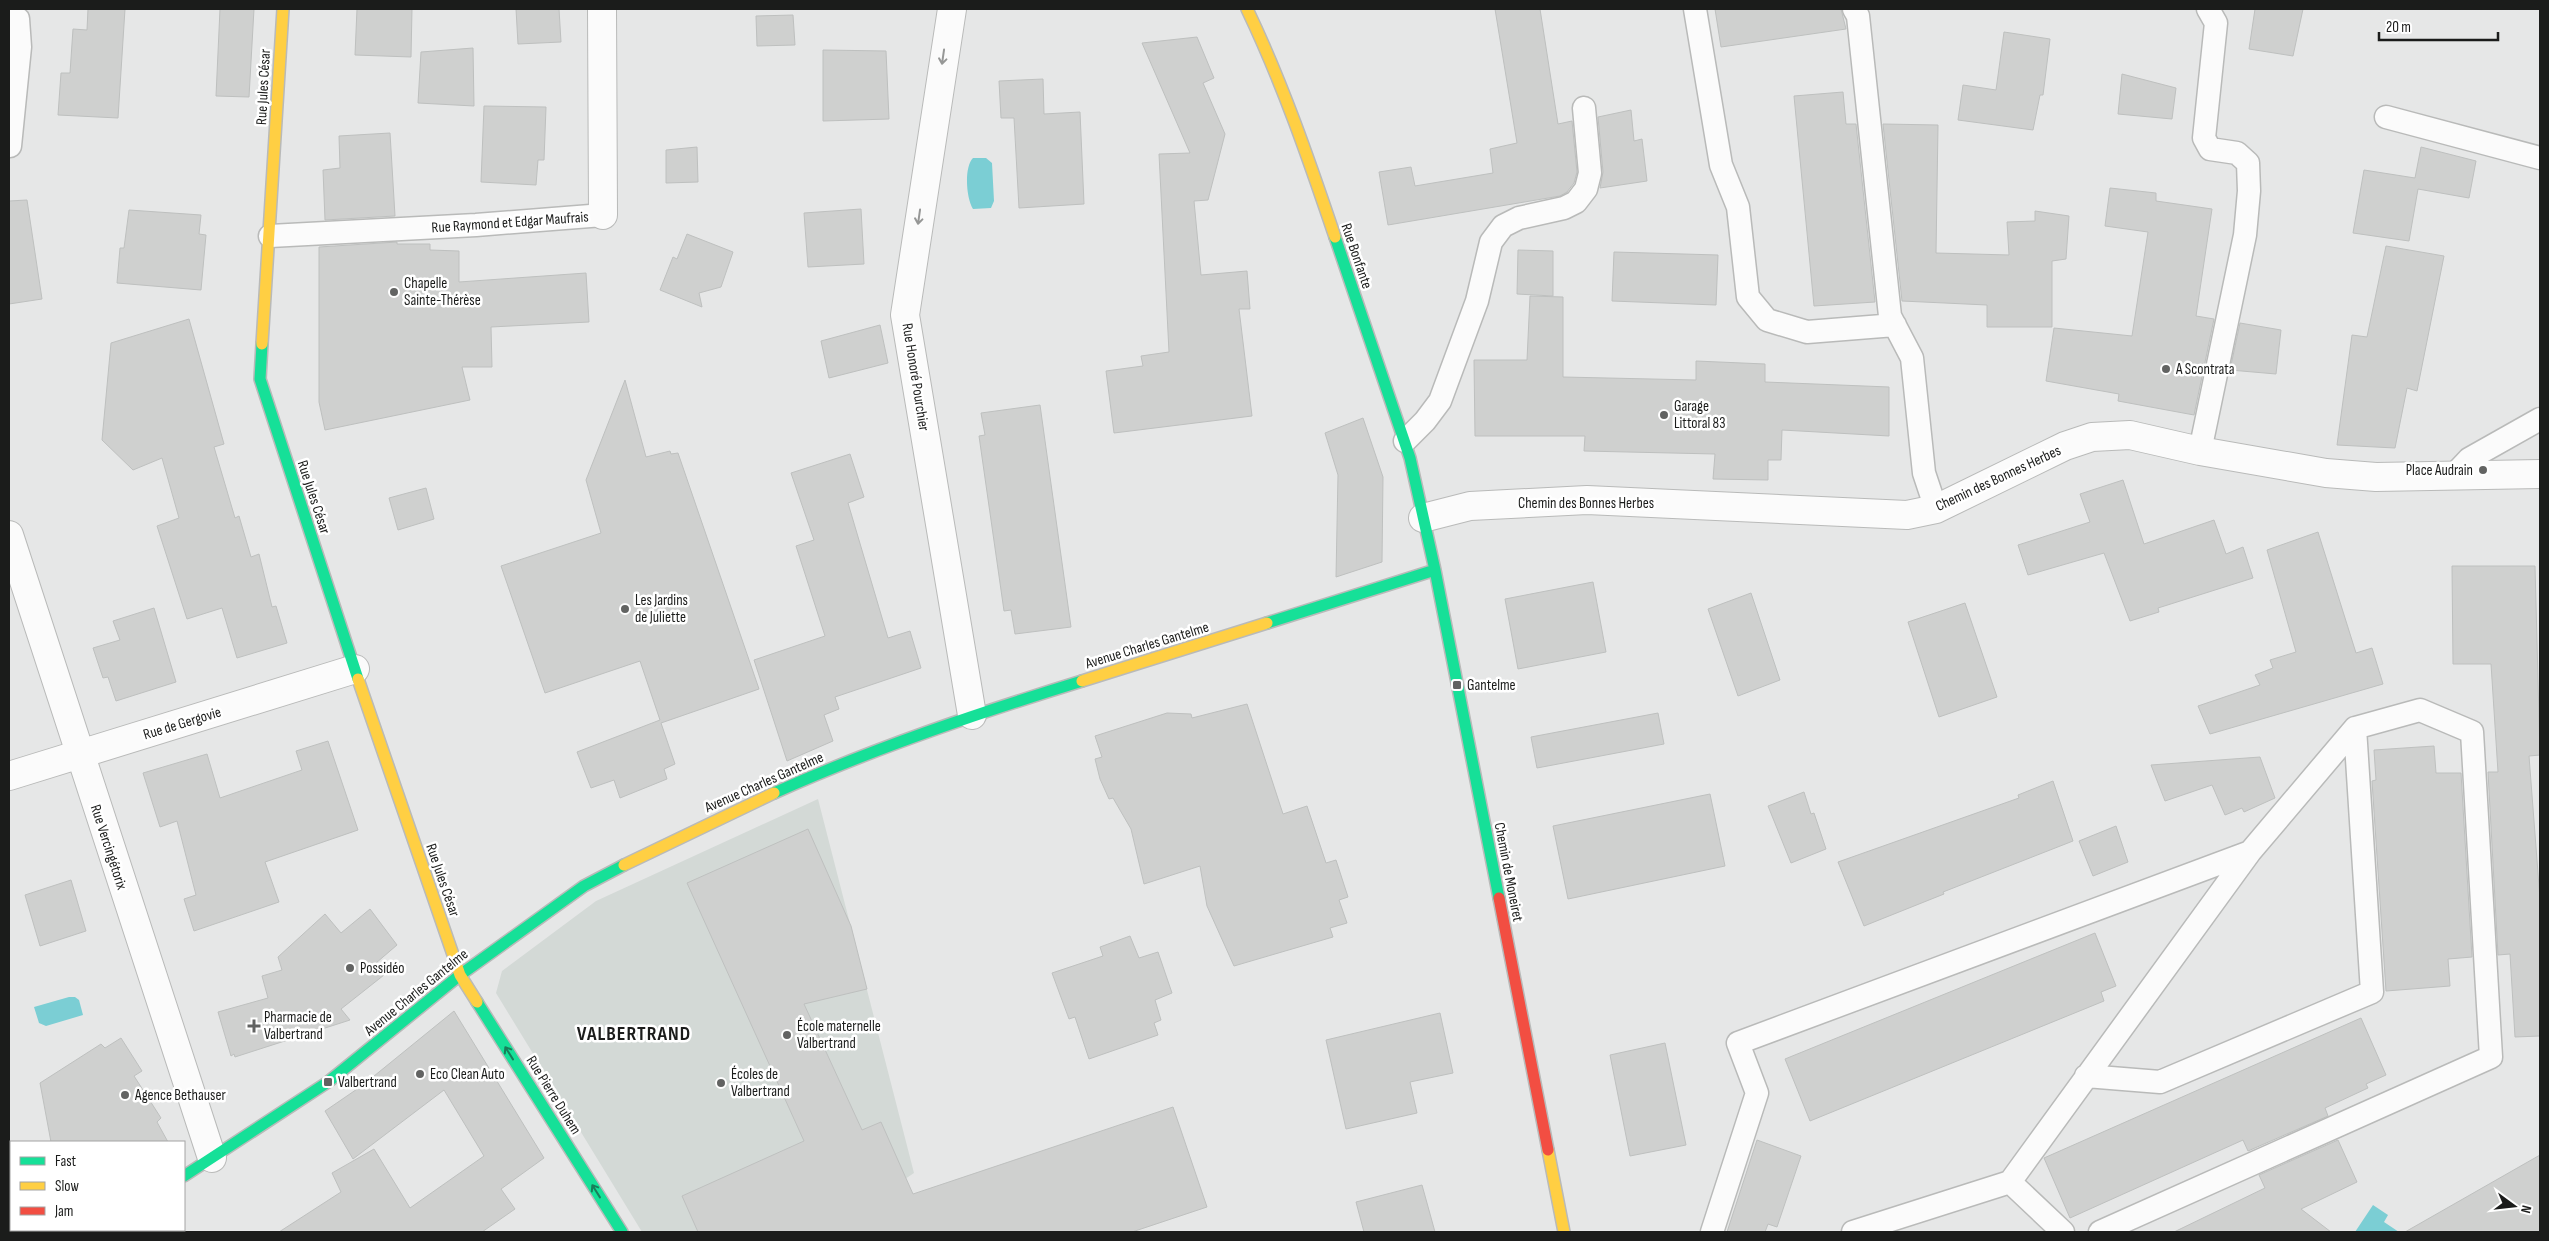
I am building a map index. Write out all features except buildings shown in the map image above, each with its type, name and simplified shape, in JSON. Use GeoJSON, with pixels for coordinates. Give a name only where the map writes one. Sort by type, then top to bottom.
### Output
{"type":"FeatureCollection","features":[{"type":"Feature","properties":{"kind":"street","name":"Rue Jules César"},"geometry":{"type":"LineString","coordinates":[[282,9],[260,379],[355,669],[460,975]]}},
{"type":"Feature","properties":{"kind":"street","name":"Rue Raymond et Edgar Maufrais"},"geometry":{"type":"LineString","coordinates":[[602,9],[603,215]]}},
{"type":"Feature","properties":{"kind":"street","name":"Rue Honoré Pourchier"},"geometry":{"type":"LineString","coordinates":[[952,9],[905,315],[972,715]]}},
{"type":"Feature","properties":{"kind":"street","name":"Rue Bonfante"},"geometry":{"type":"LineString","coordinates":[[1247,9],[1262,40],[1312,170],[1405,441],[1423,518]]}},
{"type":"Feature","properties":{"kind":"street","name":"Chemin des Bonnes Herbes"},"geometry":{"type":"LineString","coordinates":[[1423,518],[1470,506],[1587,500],[1907,515],[1936,509],[2065,446],[2092,436],[2130,436],[2200,452],[2326,473],[2376,477],[2540,474]]}},
{"type":"Feature","properties":{"kind":"street","name":"Chemin de Moneiret"},"geometry":{"type":"LineString","coordinates":[[1423,518],[1435,570],[1564,1232]]}},
{"type":"Feature","properties":{"kind":"street","name":"Rue Vercingétorix"},"geometry":{"type":"LineString","coordinates":[[9,535],[79,755],[212,1158]]}},
{"type":"Feature","properties":{"kind":"street","name":"Avenue Charles Gantelme"},"geometry":{"type":"LineString","coordinates":[[185,1175],[328,1082],[460,975],[584,886],[655,848],[819,773],[972,715],[1435,570]]}},
{"type":"Feature","properties":{"kind":"street","name":"Rue de Gergovie"},"geometry":{"type":"LineString","coordinates":[[9,776],[355,669]]}},
{"type":"Feature","properties":{"kind":"street","name":"Rue Pierre Duhem"},"geometry":{"type":"LineString","coordinates":[[460,975],[622,1232]]}},
{"type":"Feature","properties":{"kind":"lane"},"geometry":{"type":"LineString","coordinates":[[1695,9],[1721,165],[1738,207],[1748,297],[1768,320],[1808,332],[1895,325]]}},
{"type":"Feature","properties":{"kind":"lane"},"geometry":{"type":"LineString","coordinates":[[1854,9],[1858,16],[1890,316],[1912,358],[1924,473],[1936,509]]}},
{"type":"Feature","properties":{"kind":"lane"},"geometry":{"type":"LineString","coordinates":[[2200,452],[2245,236],[2249,191],[2248,163],[2237,153],[2210,149],[2204,138],[2216,23],[2208,9]]}},
{"type":"Feature","properties":{"kind":"lane"},"geometry":{"type":"LineString","coordinates":[[9,15],[18,19],[20,47],[10,146]]}},
{"type":"Feature","properties":{"kind":"lane"},"geometry":{"type":"LineString","coordinates":[[1405,441],[1425,421],[1440,401],[1477,301],[1491,242],[1503,226],[1520,218],[1564,208],[1576,202],[1586,189],[1590,174],[1584,108]]}},
{"type":"Feature","properties":{"kind":"lane"},"geometry":{"type":"LineString","coordinates":[[2386,117],[2540,158]]}},
{"type":"Feature","properties":{"kind":"lane","name":"Rue Raymond et Edgar Maufrais"},"geometry":{"type":"LineString","coordinates":[[270,236],[476,225],[603,215]]}},
{"type":"Feature","properties":{"kind":"lane"},"geometry":{"type":"LineString","coordinates":[[2453,476],[2469,459],[2540,419]]}},
{"type":"Feature","properties":{"kind":"lane"},"geometry":{"type":"LineString","coordinates":[[1853,1232],[2010,1182],[2250,852],[2355,728],[2420,710],[2472,732],[2491,1057],[2100,1232]]}},
{"type":"Feature","properties":{"kind":"lane"},"geometry":{"type":"LineString","coordinates":[[2086,1076],[2160,1082],[2372,992],[2355,728]]}},
{"type":"Feature","properties":{"kind":"lane"},"geometry":{"type":"LineString","coordinates":[[1712,1232],[1757,1093],[1738,1042],[2250,852]]}},
{"type":"Feature","properties":{"kind":"lane"},"geometry":{"type":"LineString","coordinates":[[2010,1182],[2063,1232]]}},
{"type":"Feature","properties":{"kind":"shaded area","name":"Écoles de Valbertrand"},"geometry":{"type":"Polygon","coordinates":[[[818,799],[914,1173],[899,1183],[916,1232],[642,1232],[496,993],[502,971],[596,901],[818,799]]]}},
{"type":"Feature","properties":{"kind":"water"},"geometry":{"type":"Polygon","coordinates":[[[973,158],[986,158],[992,163],[994,201],[991,208],[973,209],[971,204],[967,175],[973,158]]]}},
{"type":"Feature","properties":{"kind":"water"},"geometry":{"type":"Polygon","coordinates":[[[75,997],[79,1000],[83,1015],[46,1026],[39,1023],[34,1007],[75,997]]]}},
{"type":"Feature","properties":{"kind":"water"},"geometry":{"type":"Polygon","coordinates":[[[2373,1205],[2388,1215],[2384,1222],[2399,1232],[2355,1232],[2373,1205]]]}},
{"type":"Feature","properties":{"kind":"traffic: fast"},"geometry":{"type":"LineString","coordinates":[[1335,237],[1410,458],[1435,570],[1499,898]]}},
{"type":"Feature","properties":{"kind":"traffic: fast"},"geometry":{"type":"LineString","coordinates":[[262,344],[260,379],[358,679]]}},
{"type":"Feature","properties":{"kind":"traffic: fast"},"geometry":{"type":"LineString","coordinates":[[1267,623],[1435,570]]}},
{"type":"Feature","properties":{"kind":"traffic: fast"},"geometry":{"type":"LineString","coordinates":[[774,793],[926,732],[1082,681]]}},
{"type":"Feature","properties":{"kind":"traffic: fast"},"geometry":{"type":"LineString","coordinates":[[185,1175],[328,1082],[460,975],[584,886],[624,865]]}},
{"type":"Feature","properties":{"kind":"traffic: fast"},"geometry":{"type":"LineString","coordinates":[[477,1002],[622,1232]]}},
{"type":"Feature","properties":{"kind":"traffic: slow"},"geometry":{"type":"LineString","coordinates":[[262,344],[283,9]]}},
{"type":"Feature","properties":{"kind":"traffic: slow"},"geometry":{"type":"LineString","coordinates":[[1247,9],[1283,93],[1335,237]]}},
{"type":"Feature","properties":{"kind":"traffic: slow"},"geometry":{"type":"LineString","coordinates":[[1082,681],[1267,623]]}},
{"type":"Feature","properties":{"kind":"traffic: slow"},"geometry":{"type":"LineString","coordinates":[[358,679],[460,975],[477,1002]]}},
{"type":"Feature","properties":{"kind":"traffic: slow"},"geometry":{"type":"LineString","coordinates":[[624,865],[774,793]]}},
{"type":"Feature","properties":{"kind":"traffic: slow"},"geometry":{"type":"LineString","coordinates":[[1548,1150],[1564,1232]]}},
{"type":"Feature","properties":{"kind":"traffic: jam"},"geometry":{"type":"LineString","coordinates":[[1499,898],[1548,1150]]}},
{"type":"Feature","properties":{"kind":"place","name":"Chapelle Sainte-Thérèse"},"geometry":{"type":"Point","coordinates":[394,292]}},
{"type":"Feature","properties":{"kind":"place","name":"A Scontrata"},"geometry":{"type":"Point","coordinates":[2166,369]}},
{"type":"Feature","properties":{"kind":"place","name":"Garage Littoral 83"},"geometry":{"type":"Point","coordinates":[1664,415]}},
{"type":"Feature","properties":{"kind":"place","name":"Place Audrain"},"geometry":{"type":"Point","coordinates":[2483,470]}},
{"type":"Feature","properties":{"kind":"place","name":"Les Jardins de Juliette"},"geometry":{"type":"Point","coordinates":[625,609]}},
{"type":"Feature","properties":{"kind":"place","name":"Gantelme"},"geometry":{"type":"Point","coordinates":[1457,685]}},
{"type":"Feature","properties":{"kind":"place","name":"Possidéo"},"geometry":{"type":"Point","coordinates":[350,968]}},
{"type":"Feature","properties":{"kind":"place","name":"Pharmacie de Valbertrand"},"geometry":{"type":"Point","coordinates":[254,1026]}},
{"type":"Feature","properties":{"kind":"place","name":"École maternelle Valbertrand"},"geometry":{"type":"Point","coordinates":[787,1035]}},
{"type":"Feature","properties":{"kind":"place","name":"Eco Clean Auto"},"geometry":{"type":"Point","coordinates":[420,1074]}},
{"type":"Feature","properties":{"kind":"place","name":"Valbertrand"},"geometry":{"type":"Point","coordinates":[328,1082]}},
{"type":"Feature","properties":{"kind":"place","name":"Écoles de Valbertrand"},"geometry":{"type":"Point","coordinates":[721,1083]}},
{"type":"Feature","properties":{"kind":"place","name":"Agence Bethauser"},"geometry":{"type":"Point","coordinates":[125,1095]}},
{"type":"Feature","properties":{"kind":"district","name":"VALBERTRAND"},"geometry":{"type":"Point","coordinates":[634,1033]}}]}
